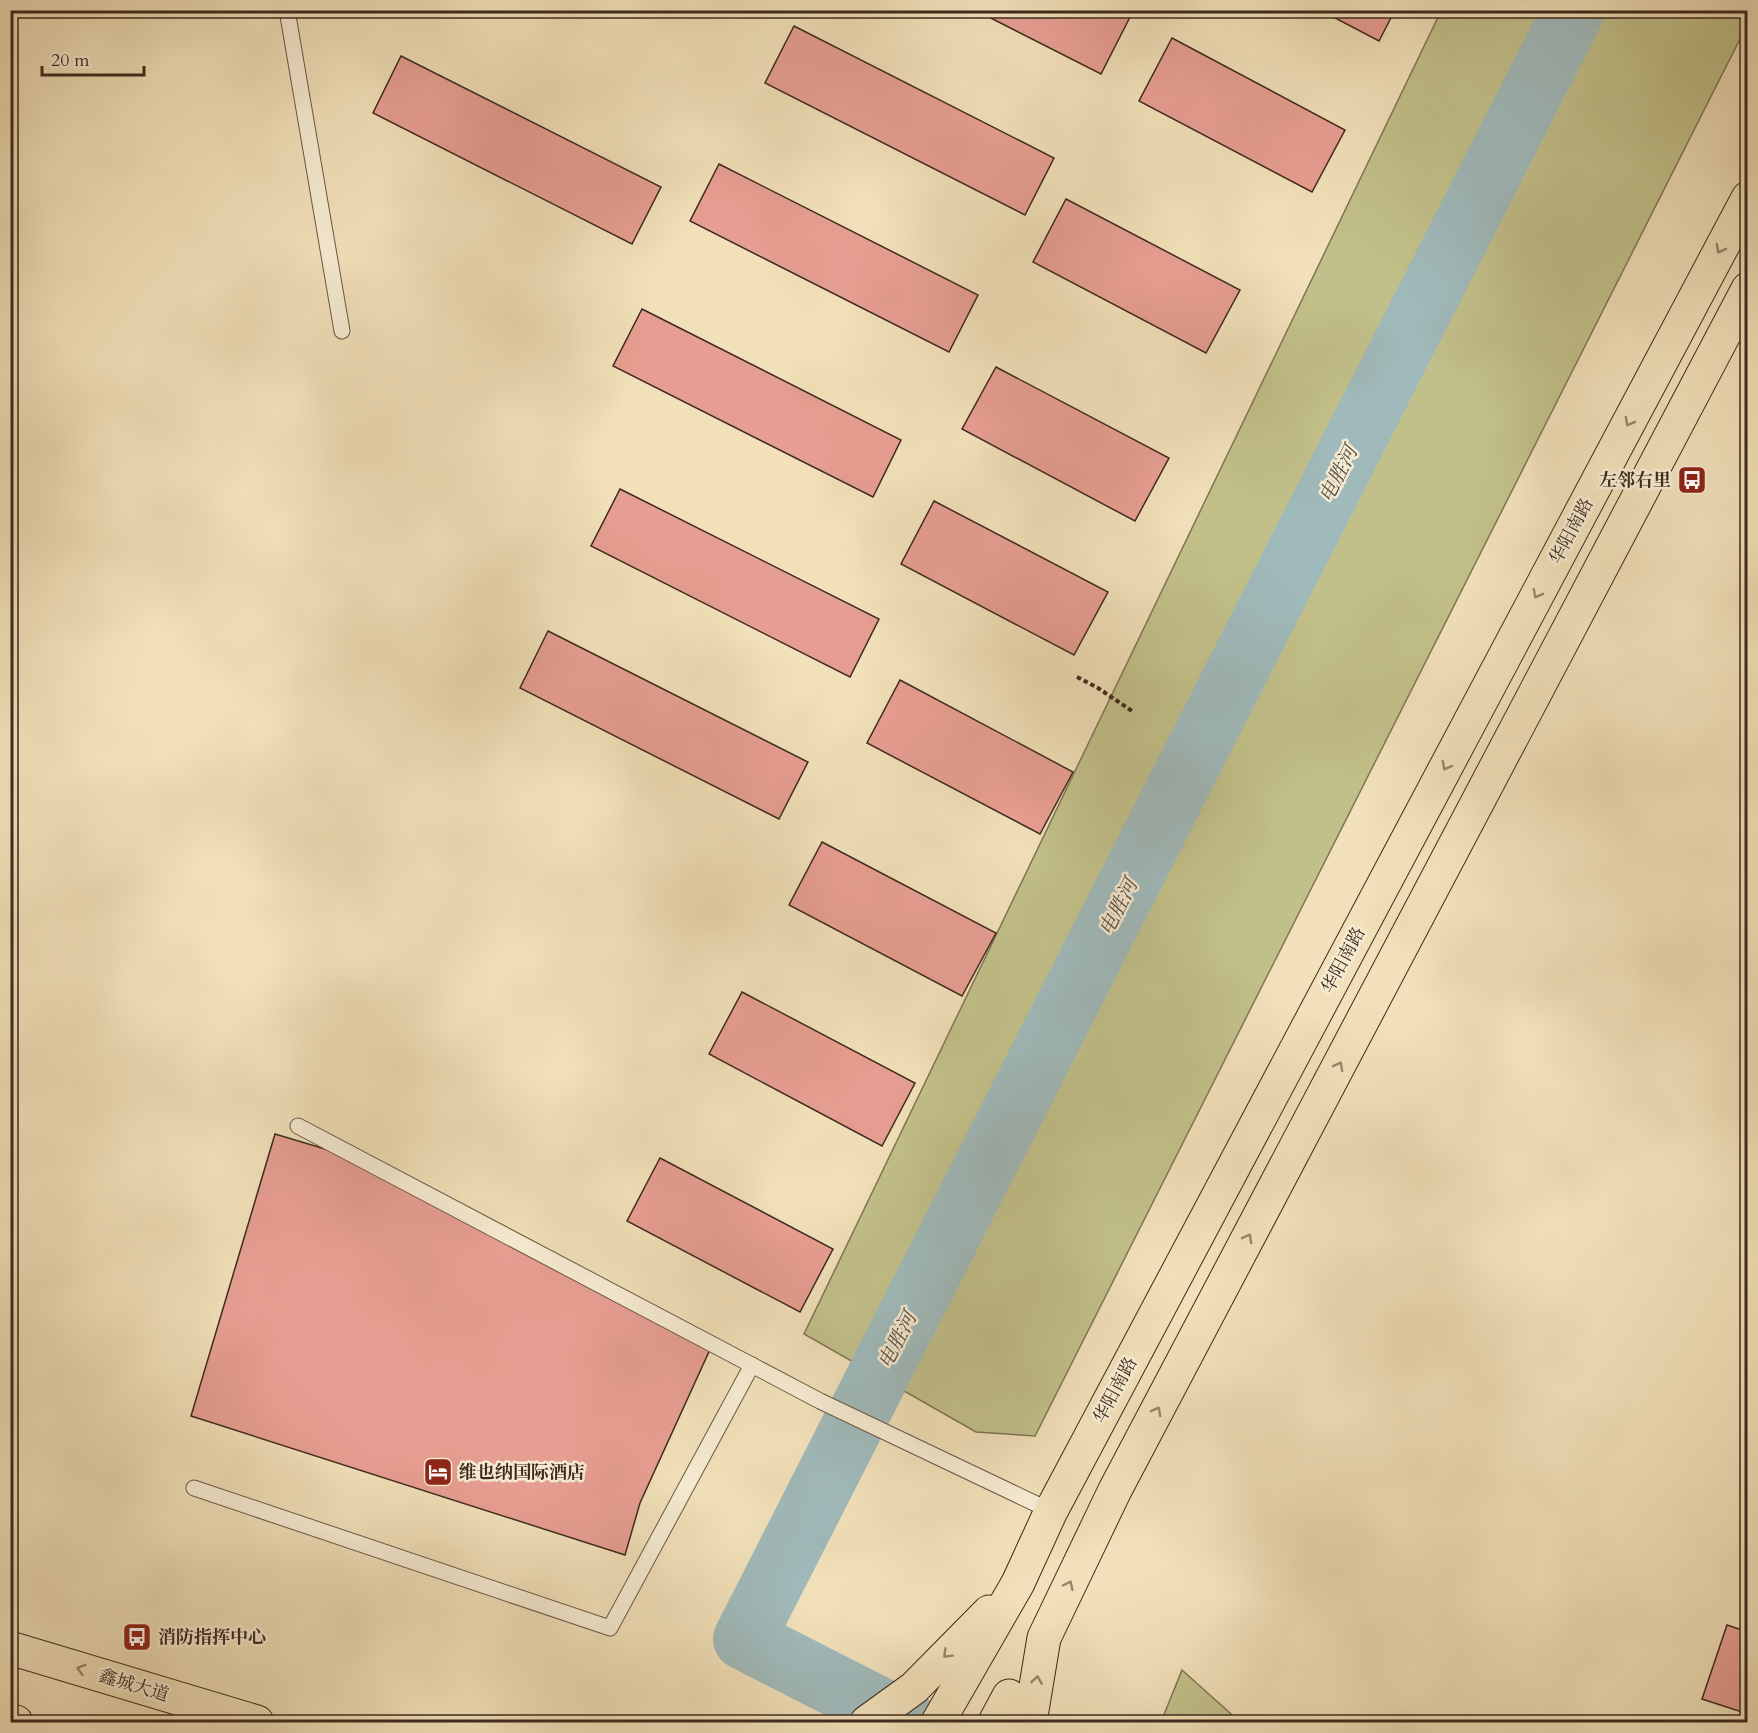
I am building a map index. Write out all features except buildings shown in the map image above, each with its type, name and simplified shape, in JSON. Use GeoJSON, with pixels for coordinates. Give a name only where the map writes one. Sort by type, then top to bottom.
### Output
{"type":"FeatureCollection","features":[{"type":"Feature","properties":{"kind":"main road","name":"华阳南路"},"geometry":{"type":"LineString","coordinates":[[938,1722],[1018,1583],[1051,1511],[1748,198]]}},
{"type":"Feature","properties":{"kind":"main road"},"geometry":{"type":"LineString","coordinates":[[1030,1722],[1044,1638],[1115,1490],[1748,289]]}},
{"type":"Feature","properties":{"kind":"main road"},"geometry":{"type":"LineString","coordinates":[[867,1722],[914,1688],[1018,1583]]}},
{"type":"Feature","properties":{"kind":"main road","name":"鑫城大道"},"geometry":{"type":"LineString","coordinates":[[10,1648],[257,1722]]}},
{"type":"Feature","properties":{"kind":"main road"},"geometry":{"type":"LineString","coordinates":[[10,1721],[16,1722]]}},
{"type":"Feature","properties":{"kind":"lane"},"geometry":{"type":"LineString","coordinates":[[286,10],[342,331]]}},
{"type":"Feature","properties":{"kind":"lane"},"geometry":{"type":"LineString","coordinates":[[298,1126],[820,1401],[1051,1511]]}},
{"type":"Feature","properties":{"kind":"lane"},"geometry":{"type":"LineString","coordinates":[[194,1488],[610,1628],[752,1365]]}},
{"type":"Feature","properties":{"kind":"path"},"geometry":{"type":"LineString","coordinates":[[1077,678],[1098,688],[1132,711]]}},
{"type":"Feature","properties":{"kind":"shaded area"},"geometry":{"type":"Polygon","coordinates":[[[1747,10],[1747,25],[1035,1436],[976,1432],[804,1334],[1441,11],[1747,10]]]}},
{"type":"Feature","properties":{"kind":"shaded area"},"geometry":{"type":"Polygon","coordinates":[[[1182,1670],[1240,1722],[1161,1722],[1182,1670]]]}},
{"type":"Feature","properties":{"kind":"waterway","name":"电胜河"},"geometry":{"type":"LineString","coordinates":[[907,1722],[744,1639],[1574,10]]}},
{"type":"Feature","properties":{"kind":"place","name":"左邻右里"},"geometry":{"type":"Point","coordinates":[1692,480]}},
{"type":"Feature","properties":{"kind":"place","name":"维也纳国际酒店"},"geometry":{"type":"Point","coordinates":[438,1472]}},
{"type":"Feature","properties":{"kind":"place","name":"消防指挥中心"},"geometry":{"type":"Point","coordinates":[137,1637]}}]}
